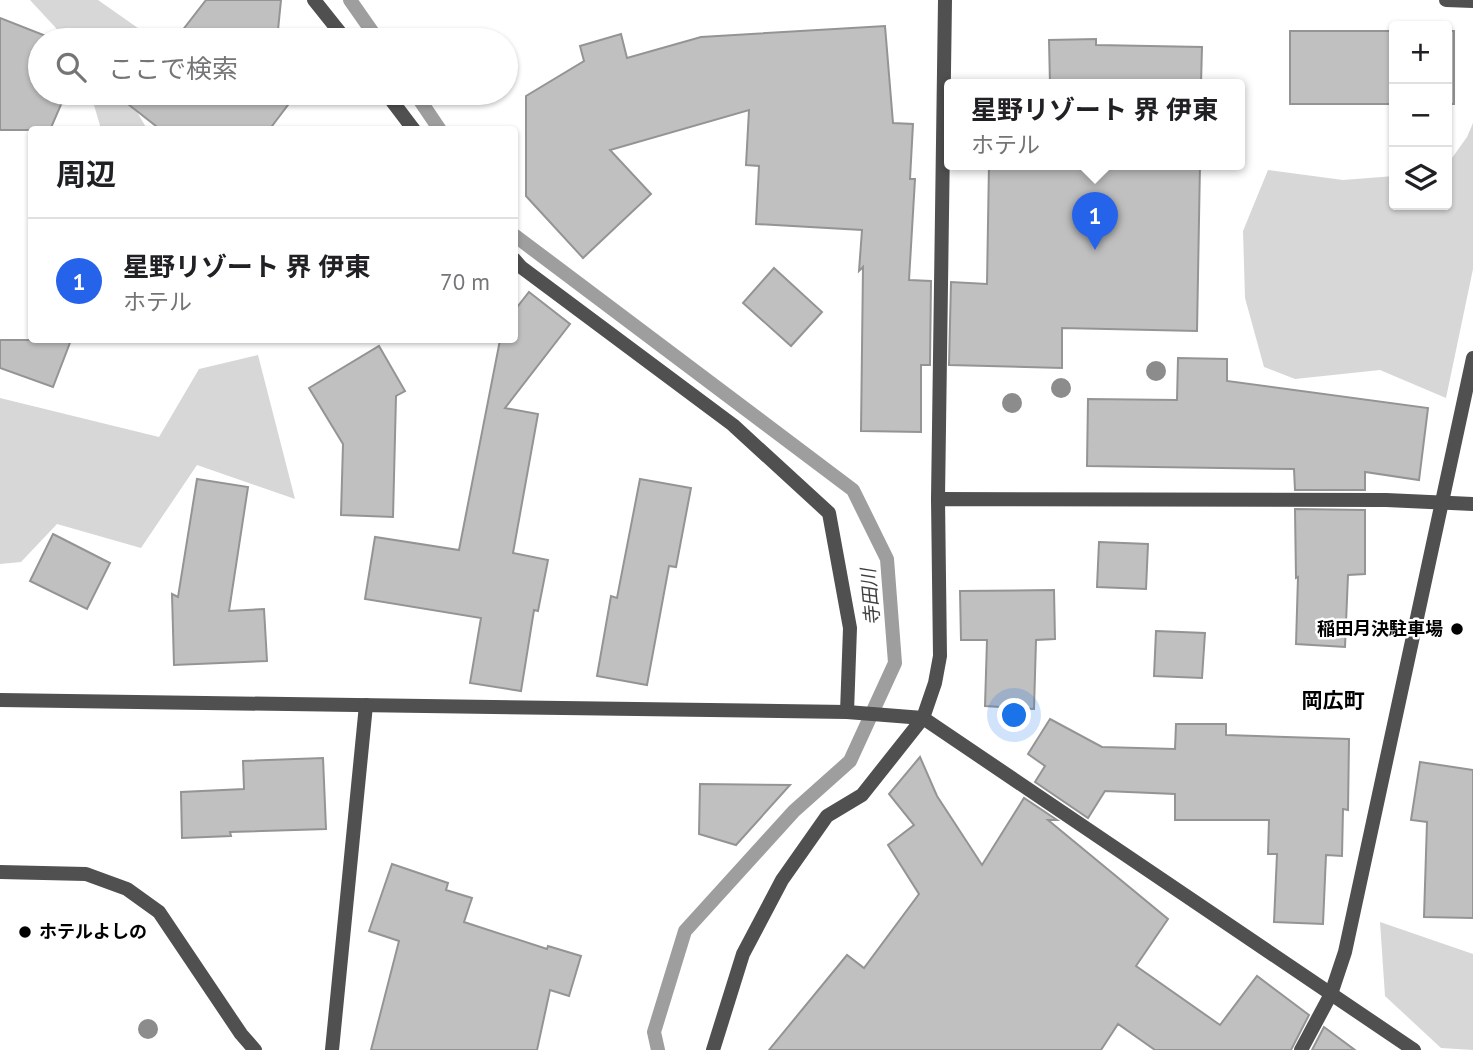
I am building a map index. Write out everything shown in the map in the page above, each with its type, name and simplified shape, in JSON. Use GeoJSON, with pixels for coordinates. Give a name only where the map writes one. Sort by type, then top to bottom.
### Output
{"type":"FeatureCollection","features":[{"type":"Feature","properties":{"kind":"street"},"geometry":{"type":"LineString","coordinates":[[314,0],[336,28]]}},
{"type":"Feature","properties":{"kind":"street"},"geometry":{"type":"LineString","coordinates":[[713,1050],[743,954],[782,880],[827,816],[862,795],[923,718],[935,683],[940,656],[938,499],[945,0]]}},
{"type":"Feature","properties":{"kind":"street"},"geometry":{"type":"LineString","coordinates":[[1446,0],[1473,1]]}},
{"type":"Feature","properties":{"kind":"street"},"geometry":{"type":"LineString","coordinates":[[395,105],[411,126]]}},
{"type":"Feature","properties":{"kind":"street"},"geometry":{"type":"LineString","coordinates":[[518,264],[733,425],[829,513],[850,628],[847,712]]}},
{"type":"Feature","properties":{"kind":"street"},"geometry":{"type":"LineString","coordinates":[[1301,1050],[1331,994],[1345,952],[1473,358]]}},
{"type":"Feature","properties":{"kind":"street"},"geometry":{"type":"LineString","coordinates":[[938,499],[1372,499],[1473,504]]}},
{"type":"Feature","properties":{"kind":"street"},"geometry":{"type":"LineString","coordinates":[[0,700],[847,712],[923,718],[1414,1050]]}},
{"type":"Feature","properties":{"kind":"street"},"geometry":{"type":"LineString","coordinates":[[332,1050],[366,705]]}},
{"type":"Feature","properties":{"kind":"street"},"geometry":{"type":"LineString","coordinates":[[0,872],[86,874],[127,889],[138,896],[159,912],[241,1034],[255,1050]]}},
{"type":"Feature","properties":{"kind":"shaded area"},"geometry":{"type":"Polygon","coordinates":[[[30,0],[98,0],[138,28],[56,28],[30,0]]]}},
{"type":"Feature","properties":{"kind":"shaded area"},"geometry":{"type":"Polygon","coordinates":[[[94,105],[133,105],[145,126],[100,126],[94,105]]]}},
{"type":"Feature","properties":{"kind":"shaded area"},"geometry":{"type":"Polygon","coordinates":[[[1473,123],[1473,269],[1446,398],[1380,370],[1295,379],[1264,367],[1245,298],[1243,231],[1268,170],[1343,180],[1389,176],[1389,210],[1452,210],[1452,158],[1473,123]]]}},
{"type":"Feature","properties":{"kind":"shaded area"},"geometry":{"type":"Polygon","coordinates":[[[258,355],[295,499],[197,465],[141,548],[57,524],[21,562],[0,564],[0,398],[159,437],[199,369],[258,355]]]}},
{"type":"Feature","properties":{"kind":"shaded area"},"geometry":{"type":"Polygon","coordinates":[[[1380,922],[1473,954],[1473,1050],[1441,1048],[1385,996],[1380,922]]]}},
{"type":"Feature","properties":{"kind":"building"},"geometry":{"type":"Polygon","coordinates":[[[206,0],[281,0],[278,28],[184,28],[206,0]]]}},
{"type":"Feature","properties":{"kind":"building"},"geometry":{"type":"Polygon","coordinates":[[[0,18],[28,29],[28,105],[61,105],[52,126],[28,126],[28,130],[0,130],[0,18]]]}},
{"type":"Feature","properties":{"kind":"building"},"geometry":{"type":"Polygon","coordinates":[[[885,26],[893,123],[913,124],[910,179],[915,179],[909,280],[931,281],[930,365],[921,365],[921,432],[861,431],[863,267],[859,271],[862,230],[756,224],[759,166],[746,165],[749,110],[610,150],[651,194],[583,258],[526,196],[526,96],[584,61],[580,46],[621,34],[627,58],[701,37],[885,26]]]}},
{"type":"Feature","properties":{"kind":"building"},"geometry":{"type":"Polygon","coordinates":[[[1290,31],[1389,31],[1389,104],[1290,104],[1290,31]]]}},
{"type":"Feature","properties":{"kind":"building"},"geometry":{"type":"Polygon","coordinates":[[[1452,31],[1454,31],[1452,104],[1452,31]]]}},
{"type":"Feature","properties":{"kind":"building"},"geometry":{"type":"Polygon","coordinates":[[[1096,39],[1096,45],[1202,47],[1201,79],[1050,79],[1049,40],[1096,39]]]}},
{"type":"Feature","properties":{"kind":"building"},"geometry":{"type":"Polygon","coordinates":[[[129,105],[288,105],[272,126],[156,126],[129,105]]]}},
{"type":"Feature","properties":{"kind":"building"},"geometry":{"type":"Polygon","coordinates":[[[989,170],[1200,170],[1197,331],[1062,328],[1062,368],[949,365],[951,282],[987,284],[989,170]]]}},
{"type":"Feature","properties":{"kind":"building"},"geometry":{"type":"Polygon","coordinates":[[[774,268],[822,312],[791,346],[743,303],[774,268]]]}},
{"type":"Feature","properties":{"kind":"building"},"geometry":{"type":"Polygon","coordinates":[[[529,292],[570,324],[505,408],[538,414],[513,553],[548,560],[538,611],[534,610],[521,691],[470,683],[481,618],[365,599],[375,537],[459,550],[499,343],[518,343],[518,306],[529,292]]]}},
{"type":"Feature","properties":{"kind":"building"},"geometry":{"type":"Polygon","coordinates":[[[0,340],[70,343],[53,387],[0,368],[0,340]]]}},
{"type":"Feature","properties":{"kind":"building"},"geometry":{"type":"Polygon","coordinates":[[[379,346],[405,391],[396,396],[393,517],[341,515],[343,444],[309,388],[379,346]]]}},
{"type":"Feature","properties":{"kind":"building"},"geometry":{"type":"Polygon","coordinates":[[[1178,358],[1227,359],[1227,381],[1428,408],[1419,480],[1365,472],[1365,490],[1295,490],[1294,469],[1087,466],[1088,399],[1177,400],[1178,358]]]}},
{"type":"Feature","properties":{"kind":"building"},"geometry":{"type":"Polygon","coordinates":[[[197,479],[248,487],[229,611],[264,609],[267,661],[174,665],[172,594],[178,597],[197,479]]]}},
{"type":"Feature","properties":{"kind":"building"},"geometry":{"type":"Polygon","coordinates":[[[640,479],[691,488],[676,567],[669,566],[647,685],[597,676],[611,596],[617,598],[640,479]]]}},
{"type":"Feature","properties":{"kind":"building"},"geometry":{"type":"Polygon","coordinates":[[[1295,509],[1365,510],[1365,574],[1348,575],[1345,647],[1296,644],[1298,577],[1296,578],[1295,509]]]}},
{"type":"Feature","properties":{"kind":"building"},"geometry":{"type":"Polygon","coordinates":[[[53,534],[110,563],[87,609],[30,581],[53,534]]]}},
{"type":"Feature","properties":{"kind":"building"},"geometry":{"type":"Polygon","coordinates":[[[1099,542],[1148,544],[1146,589],[1097,587],[1099,542]]]}},
{"type":"Feature","properties":{"kind":"building"},"geometry":{"type":"Polygon","coordinates":[[[1054,590],[1055,639],[1036,640],[1034,709],[985,706],[987,640],[961,640],[960,591],[1054,590]]]}},
{"type":"Feature","properties":{"kind":"building"},"geometry":{"type":"Polygon","coordinates":[[[1156,631],[1205,633],[1202,678],[1154,676],[1156,631]]]}},
{"type":"Feature","properties":{"kind":"building"},"geometry":{"type":"Polygon","coordinates":[[[1050,719],[1102,747],[1175,749],[1176,724],[1226,724],[1226,735],[1349,739],[1348,810],[1343,809],[1342,856],[1326,855],[1323,924],[1274,922],[1277,854],[1268,854],[1269,820],[1175,820],[1175,794],[1105,791],[1088,818],[1035,782],[1045,766],[1028,754],[1050,719]]]}},
{"type":"Feature","properties":{"kind":"building"},"geometry":{"type":"Polygon","coordinates":[[[920,757],[937,796],[982,865],[1024,798],[1057,820],[1048,820],[1168,919],[1136,966],[1220,1025],[1257,976],[1309,1015],[1291,1050],[1155,1050],[1118,1024],[1101,1050],[769,1050],[847,955],[864,968],[919,894],[888,845],[914,825],[889,794],[920,757]]]}},
{"type":"Feature","properties":{"kind":"building"},"geometry":{"type":"Polygon","coordinates":[[[323,758],[326,829],[230,832],[231,836],[182,838],[181,792],[244,789],[243,761],[323,758]]]}},
{"type":"Feature","properties":{"kind":"building"},"geometry":{"type":"Polygon","coordinates":[[[1420,762],[1473,770],[1473,918],[1424,917],[1427,822],[1411,820],[1420,762]]]}},
{"type":"Feature","properties":{"kind":"building"},"geometry":{"type":"Polygon","coordinates":[[[700,784],[790,785],[736,845],[699,834],[700,784]]]}},
{"type":"Feature","properties":{"kind":"building"},"geometry":{"type":"Polygon","coordinates":[[[392,864],[448,883],[446,890],[472,898],[464,922],[547,949],[548,946],[581,956],[569,996],[550,990],[537,1050],[371,1050],[399,941],[369,931],[392,864]]]}},
{"type":"Feature","properties":{"kind":"building"},"geometry":{"type":"Polygon","coordinates":[[[1324,1027],[1355,1050],[1312,1050],[1324,1027]]]}},
{"type":"Feature","properties":{"kind":"waterway","name":"寺田川"},"geometry":{"type":"LineString","coordinates":[[350,0],[370,28]]}},
{"type":"Feature","properties":{"kind":"waterway","name":"寺田川"},"geometry":{"type":"LineString","coordinates":[[423,105],[437,126]]}},
{"type":"Feature","properties":{"kind":"waterway","name":"寺田川"},"geometry":{"type":"LineString","coordinates":[[518,238],[853,490],[887,559],[895,663],[850,761],[794,811],[685,931],[654,1032],[658,1050]]}},
{"type":"Feature","properties":{"kind":"place","name":"星野リゾート 界 伊東"},"geometry":{"type":"Point","coordinates":[1095,250]}},
{"type":"Feature","properties":{"kind":"place","name":"稲田月決駐車場"},"geometry":{"type":"Point","coordinates":[1457,629]}},
{"type":"Feature","properties":{"kind":"place","name":"ホテルよしの"},"geometry":{"type":"Point","coordinates":[25,932]}},
{"type":"Feature","properties":{"kind":"district","name":"岡広町"},"geometry":{"type":"Point","coordinates":[1333,701]}}]}
